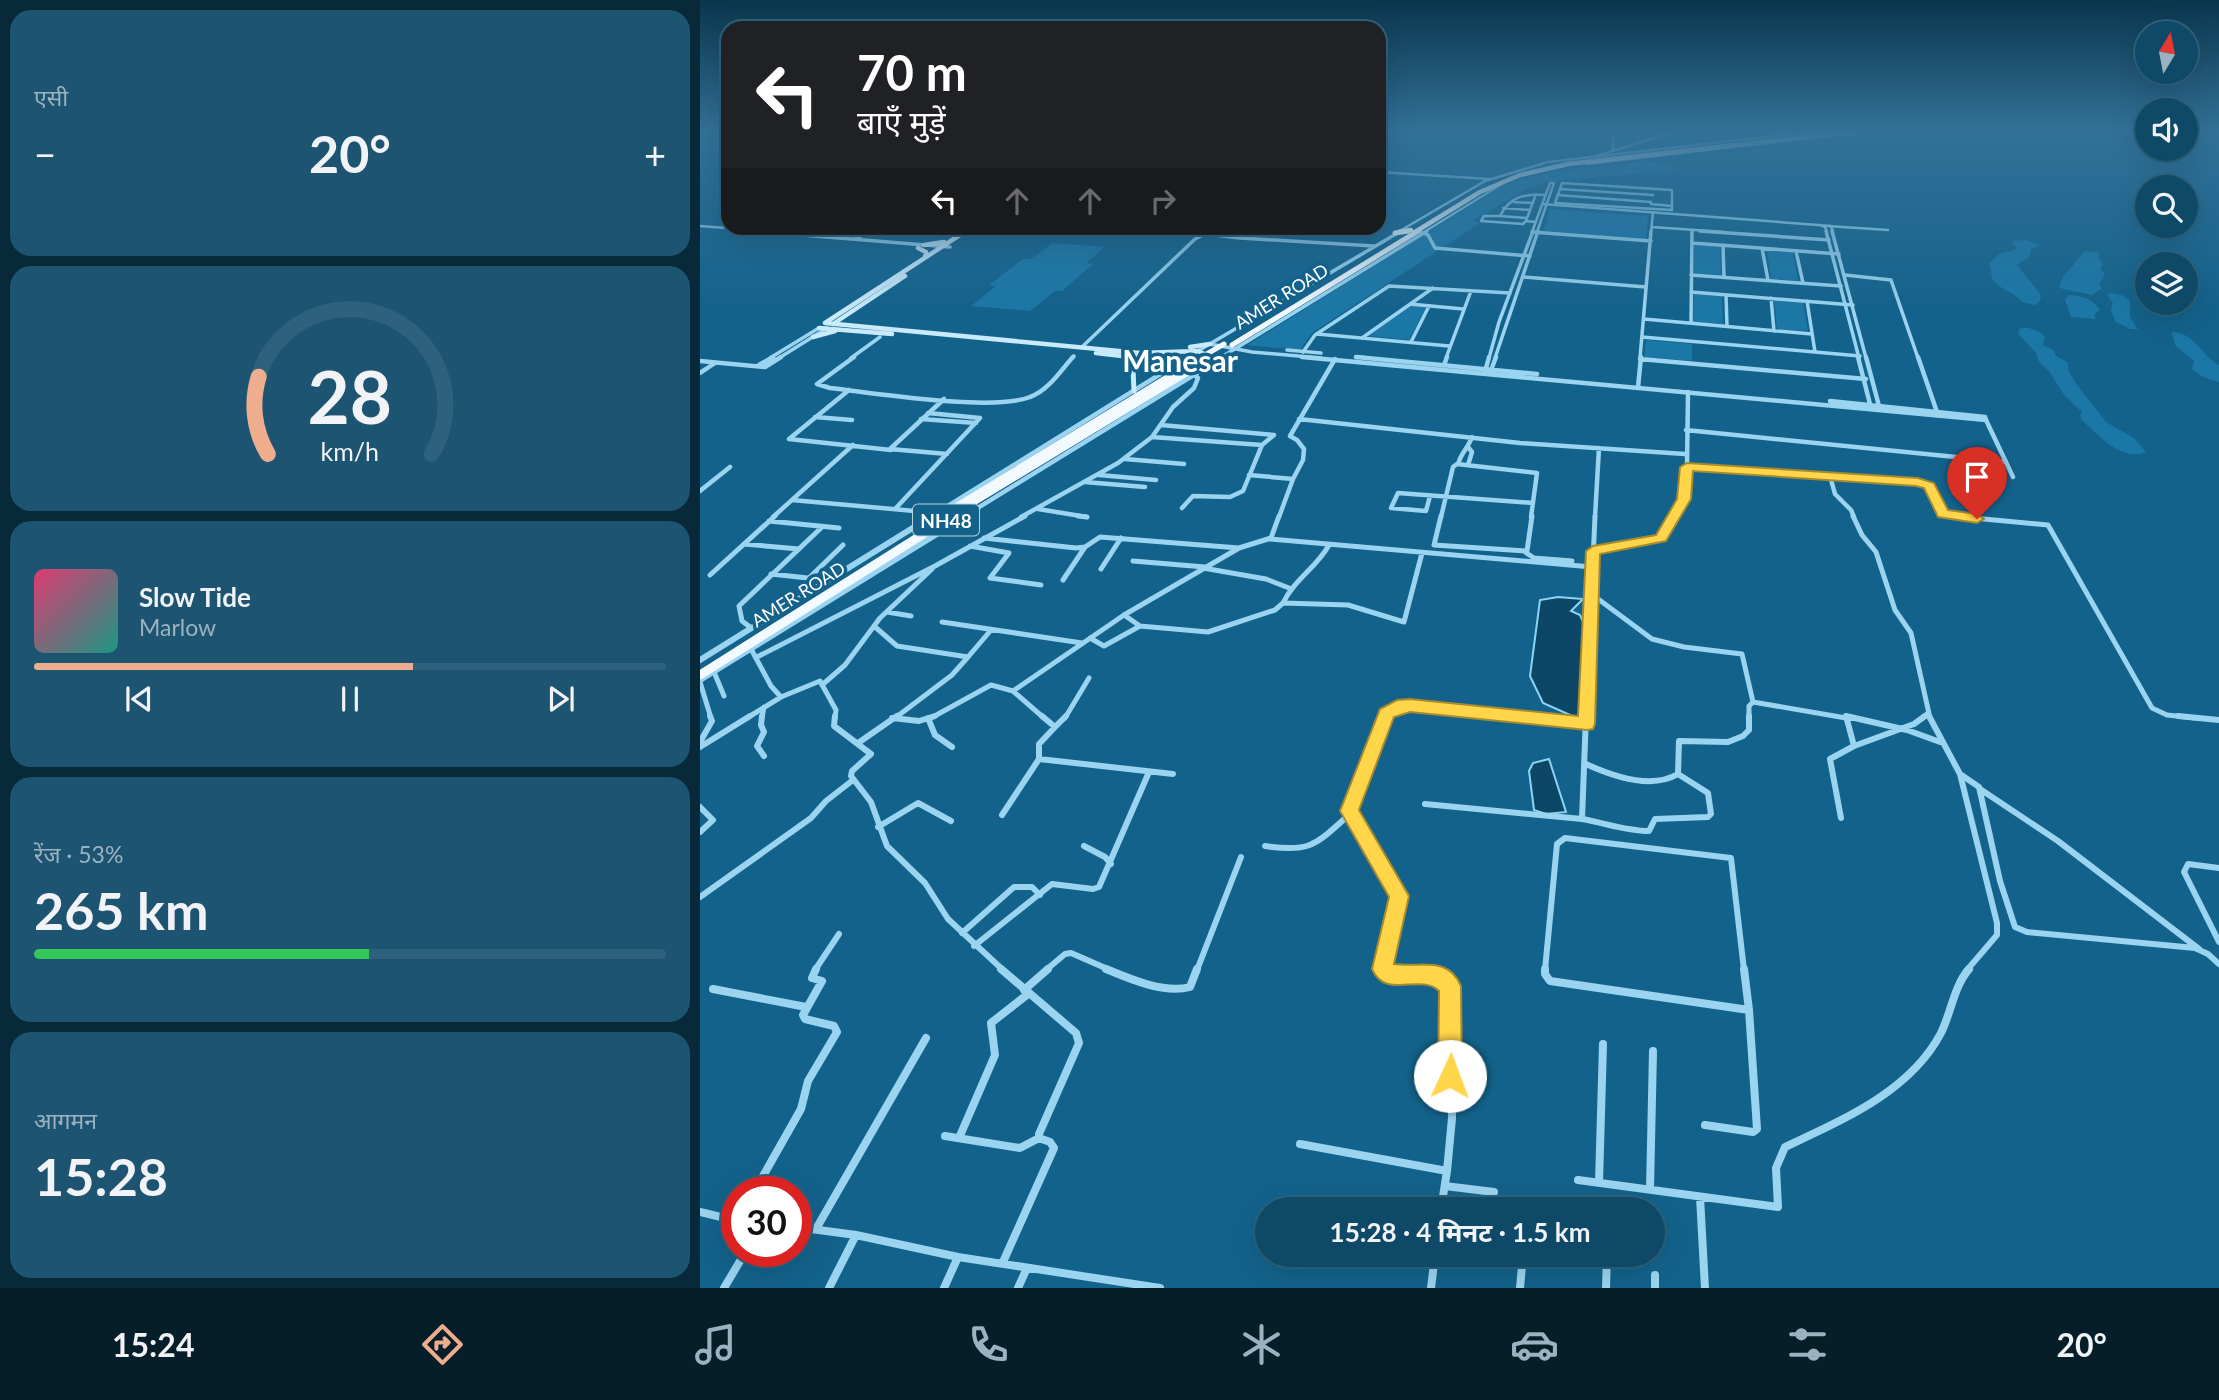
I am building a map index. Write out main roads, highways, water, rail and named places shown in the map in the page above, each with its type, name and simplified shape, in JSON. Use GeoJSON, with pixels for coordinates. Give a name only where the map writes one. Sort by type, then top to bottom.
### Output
{"type":"FeatureCollection","features":[{"type":"Feature","properties":{"kind":"highway","name":"AMER ROAD"},"geometry":{"type":"LineString","coordinates":[[1230,346],[1411,230],[1477,191]]}},
{"type":"Feature","properties":{"kind":"highway","name":"AMER ROAD"},"geometry":{"type":"LineString","coordinates":[[700,679],[1034,467],[1482,191]]}},
{"type":"Feature","properties":{"kind":"highway"},"geometry":{"type":"LineString","coordinates":[[1395,233],[1411,230]]}},
{"type":"Feature","properties":{"kind":"highway"},"geometry":{"type":"LineString","coordinates":[[1397,249],[1405,238]]}},
{"type":"Feature","properties":{"kind":"highway","name":"AMER ROAD"},"geometry":{"type":"LineString","coordinates":[[700,669],[1010,472],[1191,370]]}},
{"type":"Feature","properties":{"kind":"highway"},"geometry":{"type":"LineString","coordinates":[[1034,467],[1058,457]]}},
{"type":"Feature","properties":{"kind":"highway"},"geometry":{"type":"LineString","coordinates":[[1010,472],[1016,465]]}},
{"type":"Feature","properties":{"kind":"main road"},"geometry":{"type":"LineString","coordinates":[[834,324],[959,235]]}},
{"type":"Feature","properties":{"kind":"main road"},"geometry":{"type":"LineString","coordinates":[[826,326],[925,258],[966,235]]}},
{"type":"Feature","properties":{"kind":"main road"},"geometry":{"type":"LineString","coordinates":[[924,245],[954,238]]}},
{"type":"Feature","properties":{"kind":"main road"},"geometry":{"type":"LineString","coordinates":[[918,248],[926,252],[925,258]]}},
{"type":"Feature","properties":{"kind":"main road"},"geometry":{"type":"LineString","coordinates":[[850,313],[848,318],[855,326]]}},
{"type":"Feature","properties":{"kind":"main road"},"geometry":{"type":"LineString","coordinates":[[819,327],[834,324],[1144,353],[1198,351],[1216,360]]}},
{"type":"Feature","properties":{"kind":"main road"},"geometry":{"type":"LineString","coordinates":[[826,326],[881,335],[1206,366]]}},
{"type":"Feature","properties":{"kind":"main road"},"geometry":{"type":"LineString","coordinates":[[881,335],[888,329]]}},
{"type":"Feature","properties":{"kind":"main road"},"geometry":{"type":"LineString","coordinates":[[813,337],[846,330]]}},
{"type":"Feature","properties":{"kind":"main road"},"geometry":{"type":"LineString","coordinates":[[1144,353],[1210,344]]}},
{"type":"Feature","properties":{"kind":"main road"},"geometry":{"type":"LineString","coordinates":[[1127,357],[1133,369],[1134,391]]}},
{"type":"Feature","properties":{"kind":"district","name":"Manesar"},"geometry":{"type":"Point","coordinates":[1180,360]}}]}
